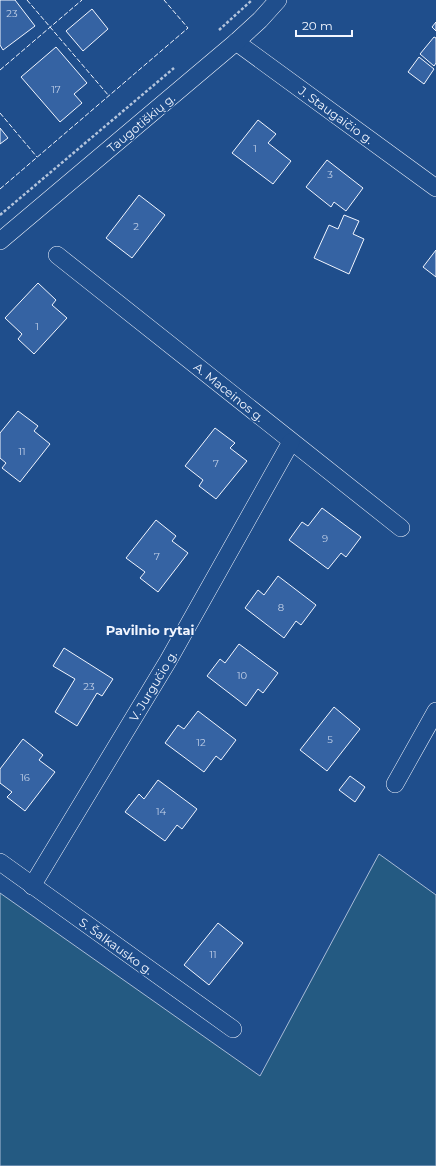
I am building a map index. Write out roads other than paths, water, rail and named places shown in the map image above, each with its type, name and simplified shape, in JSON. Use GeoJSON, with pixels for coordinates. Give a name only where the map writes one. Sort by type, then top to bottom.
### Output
{"type":"FeatureCollection","features":[{"type":"Feature","properties":{"kind":"street","name":"Taugotiškių g."},"geometry":{"type":"LineString","coordinates":[[0,241],[236,42],[260,20],[278,0]]}},
{"type":"Feature","properties":{"kind":"street","name":"J. Staugaičio g."},"geometry":{"type":"LineString","coordinates":[[236,42],[436,188]]}},
{"type":"Feature","properties":{"kind":"street","name":"A. Maceinos g."},"geometry":{"type":"LineString","coordinates":[[57,255],[401,528]]}},
{"type":"Feature","properties":{"kind":"street","name":"V. Jurgučio g."},"geometry":{"type":"LineString","coordinates":[[32,886],[168,661],[291,442]]}},
{"type":"Feature","properties":{"kind":"street"},"geometry":{"type":"LineString","coordinates":[[395,784],[436,711]]}},
{"type":"Feature","properties":{"kind":"street","name":"S. Šalkausko g."},"geometry":{"type":"LineString","coordinates":[[0,862],[233,1029]]}},
{"type":"Feature","properties":{"kind":"district","name":"Pavilnio rytai"},"geometry":{"type":"Point","coordinates":[150,630]}}]}
